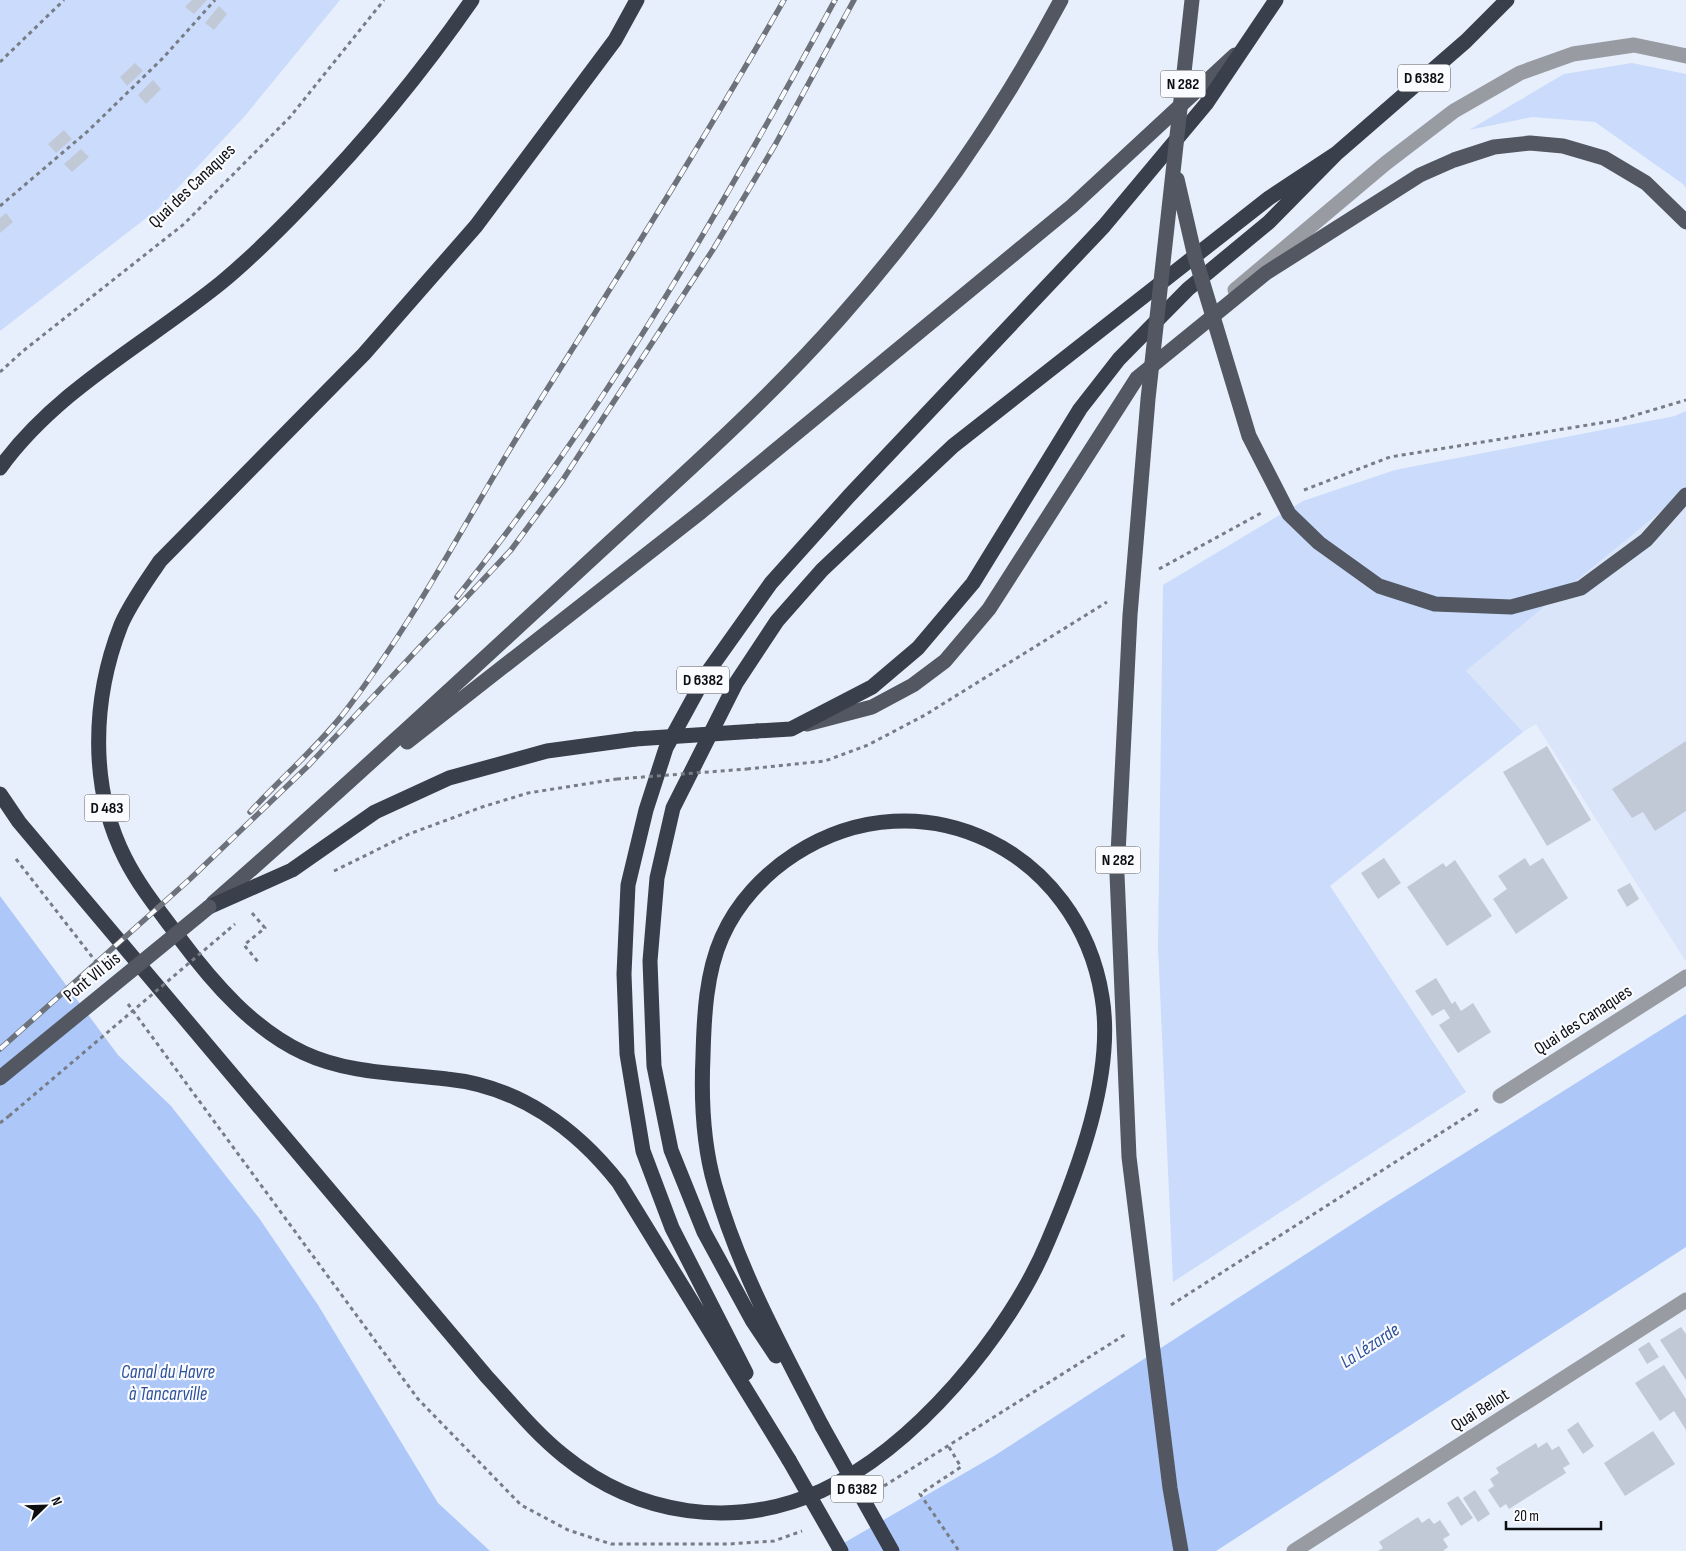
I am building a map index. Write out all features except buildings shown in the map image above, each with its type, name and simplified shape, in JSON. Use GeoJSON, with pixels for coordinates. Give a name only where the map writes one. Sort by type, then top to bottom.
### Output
{"type":"FeatureCollection","features":[{"type":"Feature","properties":{"kind":"highway"},"geometry":{"type":"LineString","coordinates":[[0,468],[38,422],[61,402],[203,297],[278,230],[382,121],[435,54],[472,0]]}},
{"type":"Feature","properties":{"kind":"highway","name":"D 483"},"geometry":{"type":"LineString","coordinates":[[637,0],[614,40],[476,226],[364,354],[185,534],[150,576],[122,624],[110,658],[101,694],[98,727],[99,760],[103,792],[112,825],[124,856],[140,885],[208,976],[262,1026],[282,1041],[326,1062],[350,1068],[450,1079],[503,1092],[556,1120],[601,1159],[619,1182],[789,1460]]}},
{"type":"Feature","properties":{"kind":"highway","name":"D 6382"},"geometry":{"type":"LineString","coordinates":[[841,1551],[789,1460],[672,1228],[643,1151],[627,1054],[624,974],[628,885],[646,810],[666,748],[707,673],[771,584],[862,482],[1104,226],[1206,104],[1240,50],[1276,0]]}},
{"type":"Feature","properties":{"kind":"highway","name":"D 6382"},"geometry":{"type":"LineString","coordinates":[[892,1551],[822,1426],[752,1320],[709,1241],[671,1150],[654,1066],[650,961],[657,878],[673,808],[736,683],[777,621],[822,570],[953,446],[1269,198],[1337,153],[1466,41],[1507,0]]}},
{"type":"Feature","properties":{"kind":"highway"},"geometry":{"type":"LineString","coordinates":[[209,907],[292,870],[375,812],[449,778],[547,751],[635,740],[791,729],[872,686],[918,648],[973,583],[1080,409],[1119,359],[1188,289],[1269,222],[1337,153]]}},
{"type":"Feature","properties":{"kind":"highway"},"geometry":{"type":"LineString","coordinates":[[0,794],[19,822],[275,1126],[487,1376],[542,1437],[566,1458],[612,1488],[673,1509],[706,1512],[735,1514],[794,1503],[834,1485],[884,1452],[950,1390],[978,1358],[1012,1309],[1043,1253],[1066,1200],[1093,1112],[1102,1064],[1105,1028],[1103,1000],[1098,975],[1080,928],[1066,905],[1031,866],[984,839],[928,822],[881,822],[856,827],[806,847],[781,863],[760,882],[741,904],[722,936],[713,964],[706,1002],[702,1078],[707,1147],[714,1185],[752,1292],[822,1426]]}},
{"type":"Feature","properties":{"kind":"main road"},"geometry":{"type":"LineString","coordinates":[[322,808],[770,392],[840,319],[905,240],[964,162],[1031,57],[1060,0]]}},
{"type":"Feature","properties":{"kind":"main road","name":"N 282"},"geometry":{"type":"LineString","coordinates":[[1181,1551],[1170,1488],[1129,1157],[1117,874],[1130,615],[1148,399],[1192,0]]}},
{"type":"Feature","properties":{"kind":"main road"},"geometry":{"type":"LineString","coordinates":[[322,808],[702,511],[1072,206],[1240,50]]}},
{"type":"Feature","properties":{"kind":"main road"},"geometry":{"type":"LineString","coordinates":[[791,729],[872,707],[913,685],[945,661],[988,609],[1137,378],[1266,273],[1420,175],[1454,160],[1494,147],[1530,143],[1564,146],[1604,158],[1646,183],[1686,222]]}},
{"type":"Feature","properties":{"kind":"main road"},"geometry":{"type":"LineString","coordinates":[[1174,168],[1195,257],[1248,436],[1289,514],[1319,543],[1379,586],[1435,604],[1511,607],[1581,588],[1646,540],[1686,495]]}},
{"type":"Feature","properties":{"kind":"main road","name":"Pont VII bis"},"geometry":{"type":"LineString","coordinates":[[0,1078],[209,907],[322,808]]}},
{"type":"Feature","properties":{"kind":"street"},"geometry":{"type":"LineString","coordinates":[[1137,378],[1273,256],[1386,163],[1454,111],[1520,73],[1573,54],[1634,45],[1686,56]]}},
{"type":"Feature","properties":{"kind":"street","name":"Quai des Canaques"},"geometry":{"type":"LineString","coordinates":[[1500,1096],[1686,977]]}},
{"type":"Feature","properties":{"kind":"street","name":"Quai Bellot"},"geometry":{"type":"LineString","coordinates":[[1294,1551],[1686,1300]]}},
{"type":"Feature","properties":{"kind":"path"},"geometry":{"type":"LineString","coordinates":[[0,62],[64,0]]}},
{"type":"Feature","properties":{"kind":"path"},"geometry":{"type":"LineString","coordinates":[[0,206],[88,131],[163,58],[215,0]]}},
{"type":"Feature","properties":{"kind":"path","name":"Quai des Canaques"},"geometry":{"type":"LineString","coordinates":[[0,372],[45,333],[184,224],[290,117],[384,0]]}},
{"type":"Feature","properties":{"kind":"path"},"geometry":{"type":"LineString","coordinates":[[1300,492],[1390,458],[1619,420],[1686,400]]}},
{"type":"Feature","properties":{"kind":"path"},"geometry":{"type":"LineString","coordinates":[[1152,574],[1265,511]]}},
{"type":"Feature","properties":{"kind":"path"},"geometry":{"type":"LineString","coordinates":[[331,873],[350,866],[409,834],[482,807],[528,793],[617,779],[825,761],[868,746],[924,715],[1109,600]]}},
{"type":"Feature","properties":{"kind":"path"},"geometry":{"type":"LineString","coordinates":[[257,906],[250,911],[265,928],[244,945],[259,962]]}},
{"type":"Feature","properties":{"kind":"path"},"geometry":{"type":"LineString","coordinates":[[0,1123],[228,930]]}},
{"type":"Feature","properties":{"kind":"path"},"geometry":{"type":"LineString","coordinates":[[949,1447],[961,1467],[920,1494],[959,1551]]}},
{"type":"Feature","properties":{"kind":"shaded area"},"geometry":{"type":"Polygon","coordinates":[[[0,0],[340,0],[244,117],[158,209],[0,331],[0,0]]]}},
{"type":"Feature","properties":{"kind":"shaded area"},"geometry":{"type":"Polygon","coordinates":[[[1632,63],[1686,74],[1686,188],[1595,122],[1532,117],[1469,130],[1564,74],[1632,63]]]}},
{"type":"Feature","properties":{"kind":"shaded area"},"geometry":{"type":"Polygon","coordinates":[[[1686,411],[1686,491],[1466,671],[1523,732],[1330,886],[1466,1092],[1173,1282],[1158,947],[1163,585],[1303,501],[1395,470],[1675,416],[1686,411]]]}},
{"type":"Feature","properties":{"kind":"shaded area"},"geometry":{"type":"Polygon","coordinates":[[[1686,491],[1686,962],[1536,724],[1523,732],[1465,672],[1686,491]]]}},
{"type":"Feature","properties":{"kind":"water","name":"Canal du Havre à Tancarville"},"geometry":{"type":"Polygon","coordinates":[[[0,896],[118,1055],[171,1106],[259,1218],[318,1305],[438,1503],[490,1551],[0,1551],[0,896]]]}},
{"type":"Feature","properties":{"kind":"water","name":"La Lézarde"},"geometry":{"type":"Polygon","coordinates":[[[1686,1014],[1686,1247],[1216,1551],[830,1551],[994,1456],[1377,1208],[1686,1014]]]}},
{"type":"Feature","properties":{"kind":"railway"},"geometry":{"type":"LineString","coordinates":[[250,812],[336,723],[396,639],[507,455],[691,158],[784,0]]}},
{"type":"Feature","properties":{"kind":"railway"},"geometry":{"type":"LineString","coordinates":[[457,597],[511,527],[612,382],[705,231],[793,78],[835,0]]}},
{"type":"Feature","properties":{"kind":"railway"},"geometry":{"type":"LineString","coordinates":[[0,1049],[190,879],[308,766],[511,550],[562,481],[714,248],[775,145],[854,0]]}}]}
